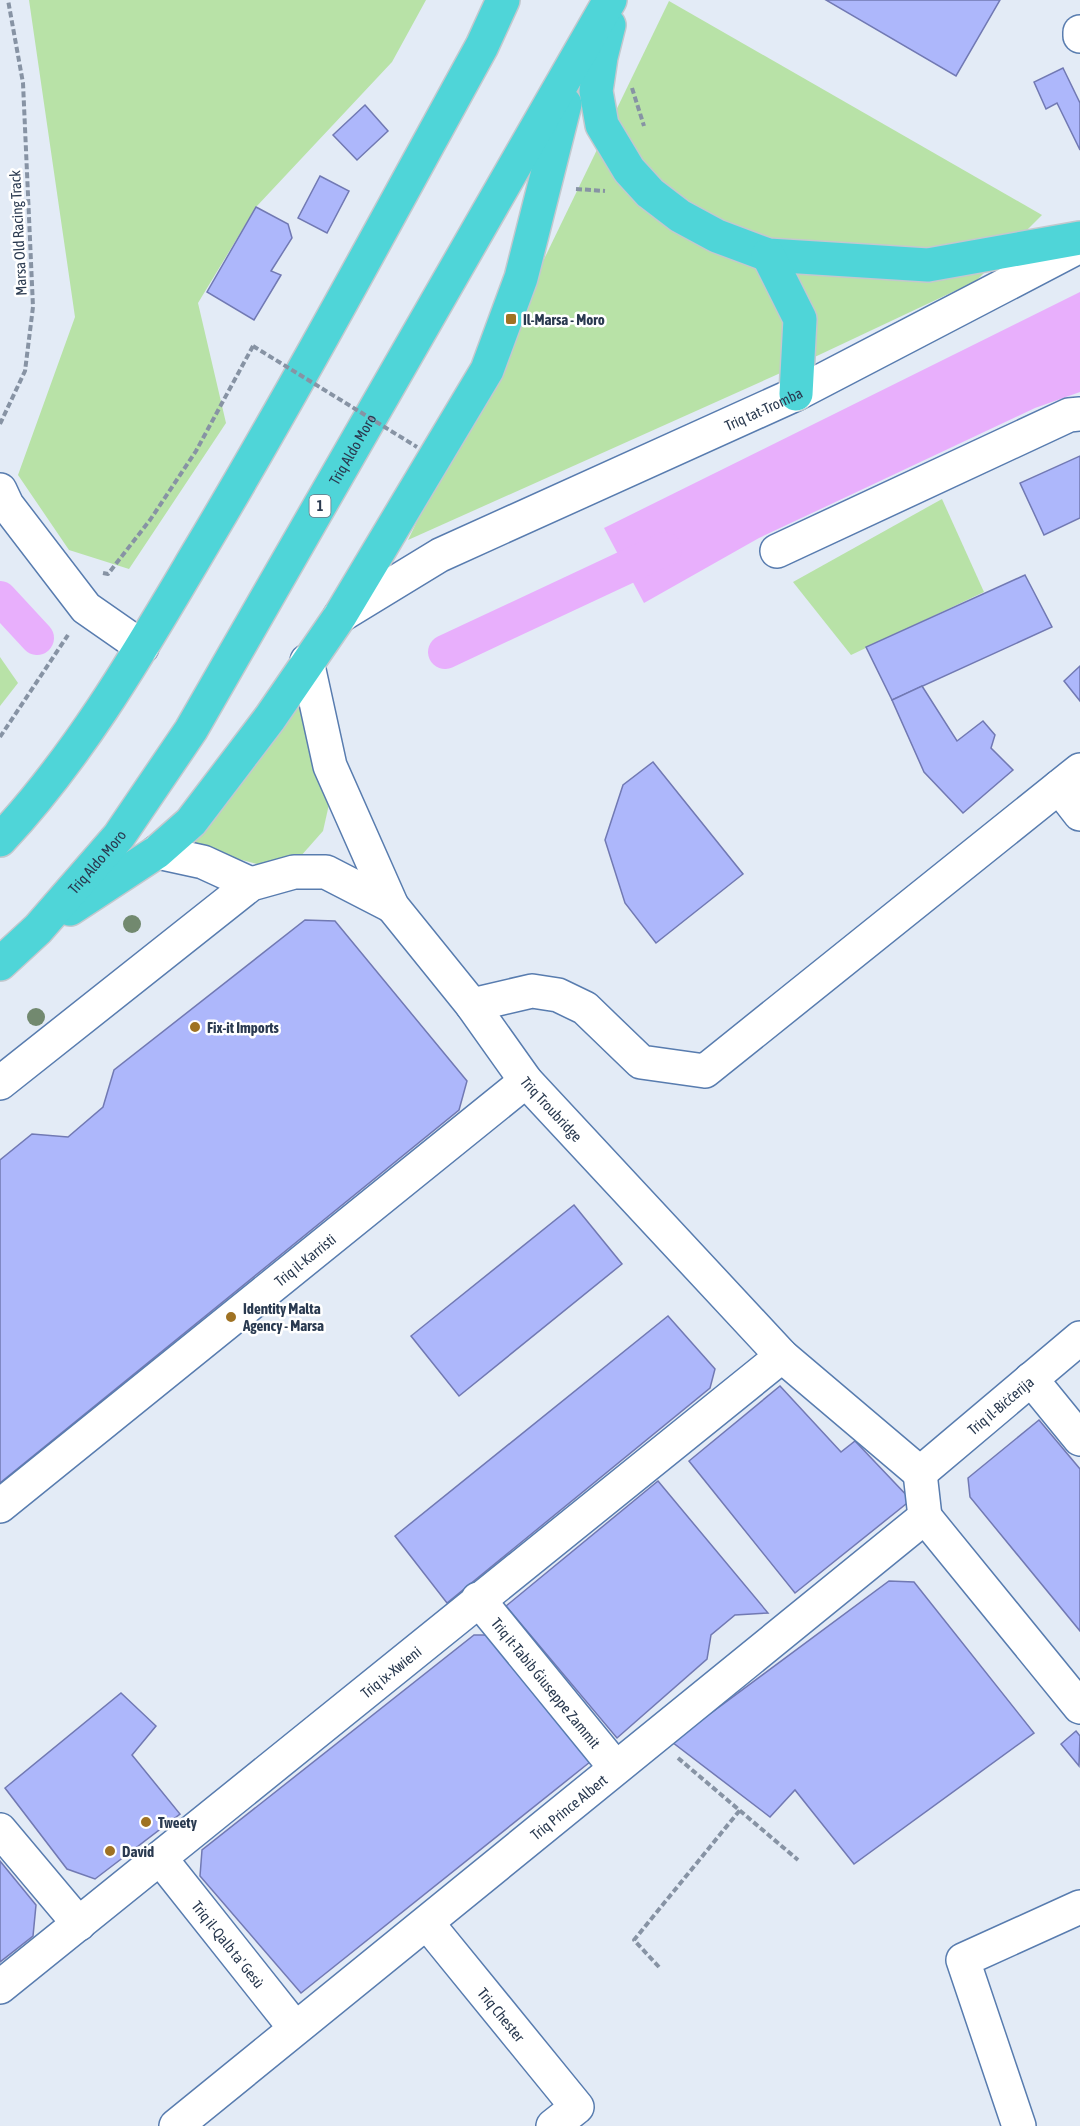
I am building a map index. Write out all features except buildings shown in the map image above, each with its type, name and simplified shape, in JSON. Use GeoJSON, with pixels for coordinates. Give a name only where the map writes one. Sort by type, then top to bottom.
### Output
{"type":"FeatureCollection","features":[{"type":"Feature","properties":{"kind":"highway"},"geometry":{"type":"LineString","coordinates":[[0,840],[22,816],[77,746],[142,647],[244,477],[482,46],[503,0]]}},
{"type":"Feature","properties":{"kind":"highway","name":"Triq Aldo Moro"},"geometry":{"type":"LineString","coordinates":[[0,964],[38,929],[119,836],[191,730],[610,0]]}},
{"type":"Feature","properties":{"kind":"highway"},"geometry":{"type":"LineString","coordinates":[[616,0],[601,57],[596,90],[602,125],[629,170],[650,193],[680,216],[717,236],[768,255],[928,265],[1080,238]]}},
{"type":"Feature","properties":{"kind":"highway"},"geometry":{"type":"LineString","coordinates":[[38,929],[158,852],[191,822],[270,718],[340,616],[487,370],[521,278],[575,64]]}},
{"type":"Feature","properties":{"kind":"highway"},"geometry":{"type":"LineString","coordinates":[[768,255],[800,319],[796,394]]}},
{"type":"Feature","properties":{"kind":"street","name":"Triq tat-Tromba"},"geometry":{"type":"LineString","coordinates":[[340,616],[440,555],[796,394],[1080,246]]}},
{"type":"Feature","properties":{"kind":"street"},"geometry":{"type":"LineString","coordinates":[[777,551],[1069,415],[1080,414]]}},
{"type":"Feature","properties":{"kind":"street"},"geometry":{"type":"LineString","coordinates":[[0,490],[7,505],[86,608],[142,647]]}},
{"type":"Feature","properties":{"kind":"street","name":"Triq Troubridge"},"geometry":{"type":"LineString","coordinates":[[307,661],[330,766],[392,906],[472,1005],[526,1081],[782,1356],[920,1473]]}},
{"type":"Feature","properties":{"kind":"street"},"geometry":{"type":"LineString","coordinates":[[472,1005],[532,991],[558,995],[585,1008],[641,1062],[705,1071],[1069,778],[1080,814]]}},
{"type":"Feature","properties":{"kind":"street"},"geometry":{"type":"LineString","coordinates":[[158,852],[203,862],[251,885]]}},
{"type":"Feature","properties":{"kind":"street"},"geometry":{"type":"LineString","coordinates":[[0,1083],[251,885],[294,872],[326,872],[392,906]]}},
{"type":"Feature","properties":{"kind":"street","name":"Triq il-Karristi"},"geometry":{"type":"LineString","coordinates":[[0,1506],[526,1081]]}},
{"type":"Feature","properties":{"kind":"street","name":"Triq il-Biċċerija"},"geometry":{"type":"LineString","coordinates":[[920,1473],[1080,1338]]}},
{"type":"Feature","properties":{"kind":"street","name":"Triq ix-Xwieni"},"geometry":{"type":"LineString","coordinates":[[0,1988],[478,1599],[782,1356]]}},
{"type":"Feature","properties":{"kind":"street"},"geometry":{"type":"LineString","coordinates":[[1031,1379],[1080,1439]]}},
{"type":"Feature","properties":{"kind":"street"},"geometry":{"type":"LineString","coordinates":[[920,1473],[926,1517],[1080,1707]]}},
{"type":"Feature","properties":{"kind":"street","name":"Triq Prince Albert"},"geometry":{"type":"LineString","coordinates":[[176,2126],[427,1923],[652,1736],[926,1517]]}},
{"type":"Feature","properties":{"kind":"street","name":"Triq it-Tabib Ġiuseppe Zammit"},"geometry":{"type":"LineString","coordinates":[[478,1599],[615,1767]]}},
{"type":"Feature","properties":{"kind":"street"},"geometry":{"type":"LineString","coordinates":[[0,1830],[79,1924]]}},
{"type":"Feature","properties":{"kind":"street","name":"Triq il-Qalb ta' Gesù"},"geometry":{"type":"LineString","coordinates":[[160,1858],[296,2028]]}},
{"type":"Feature","properties":{"kind":"street"},"geometry":{"type":"LineString","coordinates":[[1019,2126],[963,1959],[1080,1907]]}},
{"type":"Feature","properties":{"kind":"street","name":"Triq Chester"},"geometry":{"type":"LineString","coordinates":[[427,1923],[565,2116]]}},
{"type":"Feature","properties":{"kind":"path","name":"Marsa Old Racing Track"},"geometry":{"type":"LineString","coordinates":[[0,424],[25,371],[33,307],[22,82],[8,0]]}},
{"type":"Feature","properties":{"kind":"path"},"geometry":{"type":"LineString","coordinates":[[631,86],[645,130]]}},
{"type":"Feature","properties":{"kind":"path"},"geometry":{"type":"LineString","coordinates":[[96,573],[108,574],[150,520],[196,451],[253,346],[417,447]]}},
{"type":"Feature","properties":{"kind":"path"},"geometry":{"type":"LineString","coordinates":[[0,737],[86,608]]}},
{"type":"Feature","properties":{"kind":"path"},"geometry":{"type":"LineString","coordinates":[[652,1736],[798,1860]]}},
{"type":"Feature","properties":{"kind":"path"},"geometry":{"type":"LineString","coordinates":[[658,1967],[634,1940],[740,1810]]}},
{"type":"Feature","properties":{"kind":"green space"},"geometry":{"type":"Polygon","coordinates":[[[29,0],[426,0],[392,62],[256,207],[198,303],[226,423],[129,569],[69,550],[18,475],[75,317],[29,0]]]}},
{"type":"Feature","properties":{"kind":"green space"},"geometry":{"type":"Polygon","coordinates":[[[669,1],[1042,215],[976,281],[785,371],[408,540],[669,1]]]}},
{"type":"Feature","properties":{"kind":"green space"},"geometry":{"type":"Polygon","coordinates":[[[942,499],[984,592],[851,655],[793,582],[942,499]]]}},
{"type":"Feature","properties":{"kind":"green space"},"geometry":{"type":"Polygon","coordinates":[[[0,657],[18,683],[0,706],[0,657]]]}},
{"type":"Feature","properties":{"kind":"green space"},"geometry":{"type":"Polygon","coordinates":[[[299,701],[330,800],[323,831],[300,857],[272,868],[187,845],[299,701]]]}},
{"type":"Feature","properties":{"kind":"shaded area"},"geometry":{"type":"Polygon","coordinates":[[[1080,292],[1080,392],[1035,408],[759,538],[644,603],[604,528],[1080,292]]]}},
{"type":"Feature","properties":{"kind":"waterway"},"geometry":{"type":"LineString","coordinates":[[445,652],[665,549]]}},
{"type":"Feature","properties":{"kind":"waterway"},"geometry":{"type":"LineString","coordinates":[[0,598],[37,638]]}},
{"type":"Feature","properties":{"kind":"place","name":"Il-Marsa - Moro"},"geometry":{"type":"Point","coordinates":[511,319]}},
{"type":"Feature","properties":{"kind":"place","name":"Fix-it Imports"},"geometry":{"type":"Point","coordinates":[195,1027]}},
{"type":"Feature","properties":{"kind":"place","name":"Identity Malta Agency - Marsa"},"geometry":{"type":"Point","coordinates":[231,1317]}},
{"type":"Feature","properties":{"kind":"place","name":"Tweety"},"geometry":{"type":"Point","coordinates":[146,1822]}},
{"type":"Feature","properties":{"kind":"place","name":"David"},"geometry":{"type":"Point","coordinates":[110,1851]}}]}
